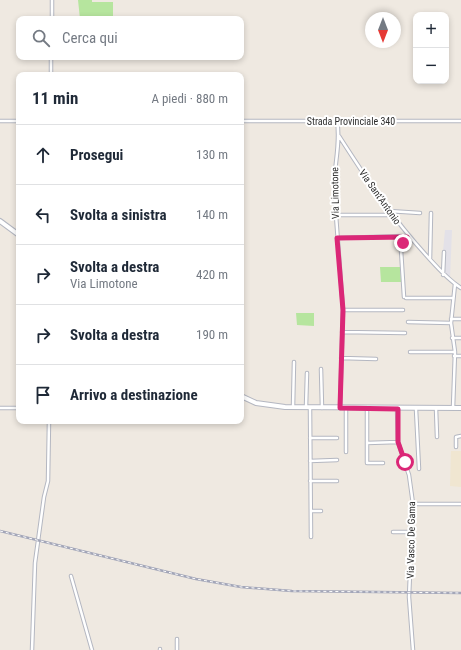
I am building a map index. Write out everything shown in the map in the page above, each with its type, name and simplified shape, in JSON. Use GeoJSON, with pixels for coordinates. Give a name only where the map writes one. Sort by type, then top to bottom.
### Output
{"type":"FeatureCollection","features":[{"type":"Feature","properties":{"kind":"street"},"geometry":{"type":"LineString","coordinates":[[52,0],[52,16]]}},
{"type":"Feature","properties":{"kind":"street"},"geometry":{"type":"LineString","coordinates":[[51,60],[51,72]]}},
{"type":"Feature","properties":{"kind":"street"},"geometry":{"type":"LineString","coordinates":[[0,121],[16,121]]}},
{"type":"Feature","properties":{"kind":"street","name":"Via Limotone"},"geometry":{"type":"LineString","coordinates":[[337,121],[339,135],[334,169],[335,216],[343,310],[340,408]]}},
{"type":"Feature","properties":{"kind":"street","name":"Strada Provinciale 340"},"geometry":{"type":"LineString","coordinates":[[244,122],[461,121]]}},
{"type":"Feature","properties":{"kind":"street","name":"Via Sant'Antonio"},"geometry":{"type":"LineString","coordinates":[[339,135],[374,192],[408,236],[443,275],[461,288]]}},
{"type":"Feature","properties":{"kind":"street"},"geometry":{"type":"LineString","coordinates":[[389,211],[420,212]]}},
{"type":"Feature","properties":{"kind":"street"},"geometry":{"type":"LineString","coordinates":[[430,259],[431,213]]}},
{"type":"Feature","properties":{"kind":"street"},"geometry":{"type":"LineString","coordinates":[[335,216],[392,215]]}},
{"type":"Feature","properties":{"kind":"street"},"geometry":{"type":"LineString","coordinates":[[0,221],[16,233]]}},
{"type":"Feature","properties":{"kind":"street"},"geometry":{"type":"LineString","coordinates":[[337,238],[408,236]]}},
{"type":"Feature","properties":{"kind":"street"},"geometry":{"type":"LineString","coordinates":[[408,236],[403,243],[401,250],[405,298],[453,298]]}},
{"type":"Feature","properties":{"kind":"street"},"geometry":{"type":"LineString","coordinates":[[443,275],[444,252]]}},
{"type":"Feature","properties":{"kind":"street"},"geometry":{"type":"LineString","coordinates":[[452,408],[454,352],[451,321],[455,284]]}},
{"type":"Feature","properties":{"kind":"street"},"geometry":{"type":"LineString","coordinates":[[343,310],[403,310]]}},
{"type":"Feature","properties":{"kind":"street"},"geometry":{"type":"LineString","coordinates":[[408,322],[451,321],[461,319]]}},
{"type":"Feature","properties":{"kind":"street"},"geometry":{"type":"LineString","coordinates":[[342,332],[405,333]]}},
{"type":"Feature","properties":{"kind":"street"},"geometry":{"type":"LineString","coordinates":[[452,338],[461,338]]}},
{"type":"Feature","properties":{"kind":"street"},"geometry":{"type":"LineString","coordinates":[[410,352],[454,352]]}},
{"type":"Feature","properties":{"kind":"street"},"geometry":{"type":"LineString","coordinates":[[454,356],[461,356]]}},
{"type":"Feature","properties":{"kind":"street"},"geometry":{"type":"LineString","coordinates":[[341,358],[376,360]]}},
{"type":"Feature","properties":{"kind":"street"},"geometry":{"type":"LineString","coordinates":[[293,408],[294,362]]}},
{"type":"Feature","properties":{"kind":"street"},"geometry":{"type":"LineString","coordinates":[[322,369],[322,408]]}},
{"type":"Feature","properties":{"kind":"street"},"geometry":{"type":"LineString","coordinates":[[307,373],[310,438],[311,537]]}},
{"type":"Feature","properties":{"kind":"street"},"geometry":{"type":"LineString","coordinates":[[244,397],[264,406],[293,408],[461,408]]}},
{"type":"Feature","properties":{"kind":"street"},"geometry":{"type":"LineString","coordinates":[[0,408],[16,408]]}},
{"type":"Feature","properties":{"kind":"street"},"geometry":{"type":"LineString","coordinates":[[346,408],[346,452]]}},
{"type":"Feature","properties":{"kind":"street"},"geometry":{"type":"LineString","coordinates":[[436,408],[437,437]]}},
{"type":"Feature","properties":{"kind":"street"},"geometry":{"type":"LineString","coordinates":[[367,409],[367,463],[383,463]]}},
{"type":"Feature","properties":{"kind":"street","name":"Via Vasco De Gama"},"geometry":{"type":"LineString","coordinates":[[398,409],[398,442],[409,475],[413,504],[413,532],[409,597],[413,650]]}},
{"type":"Feature","properties":{"kind":"street"},"geometry":{"type":"LineString","coordinates":[[416,409],[419,469]]}},
{"type":"Feature","properties":{"kind":"street"},"geometry":{"type":"LineString","coordinates":[[32,650],[35,563],[44,497],[48,481],[49,424]]}},
{"type":"Feature","properties":{"kind":"street"},"geometry":{"type":"LineString","coordinates":[[456,447],[456,437],[461,436]]}},
{"type":"Feature","properties":{"kind":"street"},"geometry":{"type":"LineString","coordinates":[[310,438],[337,438]]}},
{"type":"Feature","properties":{"kind":"street"},"geometry":{"type":"LineString","coordinates":[[367,443],[398,442]]}},
{"type":"Feature","properties":{"kind":"street"},"geometry":{"type":"LineString","coordinates":[[310,460],[337,460]]}},
{"type":"Feature","properties":{"kind":"street"},"geometry":{"type":"LineString","coordinates":[[310,481],[337,481]]}},
{"type":"Feature","properties":{"kind":"street"},"geometry":{"type":"LineString","coordinates":[[413,504],[461,504]]}},
{"type":"Feature","properties":{"kind":"street"},"geometry":{"type":"LineString","coordinates":[[311,511],[321,511]]}},
{"type":"Feature","properties":{"kind":"street"},"geometry":{"type":"LineString","coordinates":[[393,532],[413,532]]}},
{"type":"Feature","properties":{"kind":"street"},"geometry":{"type":"LineString","coordinates":[[71,576],[92,650]]}},
{"type":"Feature","properties":{"kind":"street"},"geometry":{"type":"LineString","coordinates":[[177,639],[177,650]]}},
{"type":"Feature","properties":{"kind":"shaded area"},"geometry":{"type":"Polygon","coordinates":[[[445,230],[452,230],[450,279],[445,274],[445,251],[443,251],[445,230]]]}},
{"type":"Feature","properties":{"kind":"shaded area"},"geometry":{"type":"Polygon","coordinates":[[[451,451],[461,451],[461,487],[450,486],[451,451]]]}},
{"type":"Feature","properties":{"kind":"green space"},"geometry":{"type":"Polygon","coordinates":[[[78,0],[113,2],[113,16],[80,16],[78,0]]]}},
{"type":"Feature","properties":{"kind":"green space"},"geometry":{"type":"Polygon","coordinates":[[[380,267],[400,267],[401,282],[381,282],[380,267]]]}},
{"type":"Feature","properties":{"kind":"green space"},"geometry":{"type":"Polygon","coordinates":[[[296,313],[314,313],[314,326],[297,325],[296,313]]]}},
{"type":"Feature","properties":{"kind":"railway"},"geometry":{"type":"LineString","coordinates":[[0,531],[196,579],[241,587],[292,591],[461,593]]}},
{"type":"Feature","properties":{"kind":"route"},"geometry":{"type":"LineString","coordinates":[[403,243],[407,237],[337,238],[343,297],[340,408],[398,409],[398,442],[405,462]]}}]}
